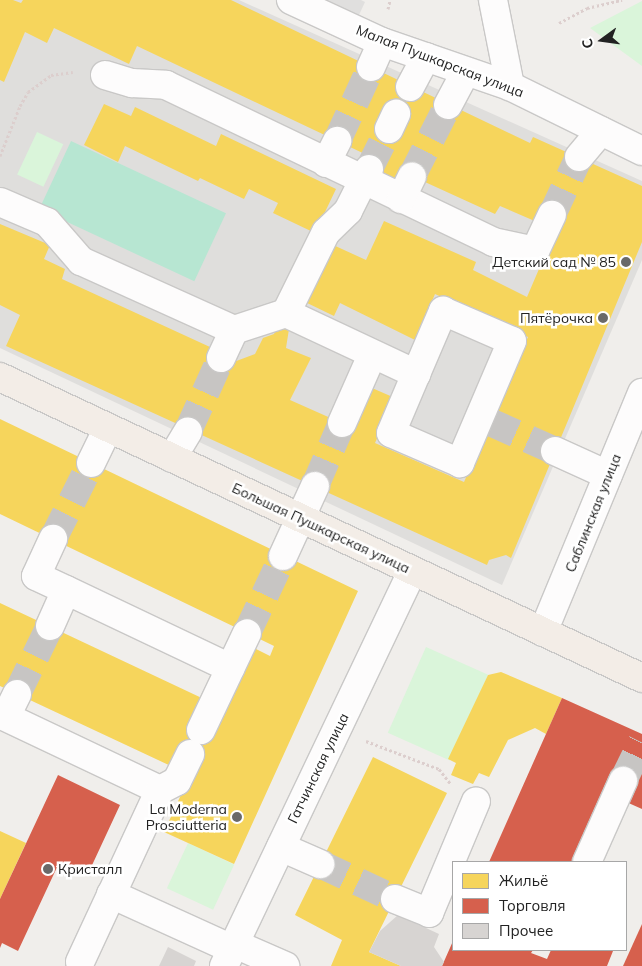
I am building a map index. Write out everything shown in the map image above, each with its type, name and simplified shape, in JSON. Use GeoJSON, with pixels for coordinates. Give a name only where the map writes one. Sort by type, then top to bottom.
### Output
{"type":"FeatureCollection","features":[{"type":"Feature","properties":{"kind":"main road","name":"Большая Пушкарская улица"},"geometry":{"type":"LineString","coordinates":[[0,377],[642,678]]}},
{"type":"Feature","properties":{"kind":"street","name":"Малая Пушкарская улица"},"geometry":{"type":"LineString","coordinates":[[290,0],[382,42],[510,86],[642,151]]}},
{"type":"Feature","properties":{"kind":"street"},"geometry":{"type":"LineString","coordinates":[[493,0],[510,86]]}},
{"type":"Feature","properties":{"kind":"street"},"geometry":{"type":"LineString","coordinates":[[371,67],[382,42]]}},
{"type":"Feature","properties":{"kind":"street"},"geometry":{"type":"LineString","coordinates":[[410,86],[426,57]]}},
{"type":"Feature","properties":{"kind":"street"},"geometry":{"type":"LineString","coordinates":[[448,105],[466,71]]}},
{"type":"Feature","properties":{"kind":"street"},"geometry":{"type":"LineString","coordinates":[[105,75],[132,83],[166,85],[332,152],[366,175],[406,188],[492,242],[535,251],[552,215]]}},
{"type":"Feature","properties":{"kind":"street"},"geometry":{"type":"LineString","coordinates":[[579,158],[601,131]]}},
{"type":"Feature","properties":{"kind":"street"},"geometry":{"type":"LineString","coordinates":[[286,313],[326,232],[348,211],[366,175]]}},
{"type":"Feature","properties":{"kind":"street"},"geometry":{"type":"LineString","coordinates":[[0,202],[47,222],[81,261],[234,330],[286,313],[416,374]]}},
{"type":"Feature","properties":{"kind":"street"},"geometry":{"type":"LineString","coordinates":[[443,312],[512,341],[485,420],[460,463],[391,433],[416,374],[443,312]]}},
{"type":"Feature","properties":{"kind":"street"},"geometry":{"type":"LineString","coordinates":[[221,358],[234,330]]}},
{"type":"Feature","properties":{"kind":"street"},"geometry":{"type":"LineString","coordinates":[[342,423],[372,355]]}},
{"type":"Feature","properties":{"kind":"street","name":"Саблинская улица"},"geometry":{"type":"LineString","coordinates":[[543,632],[608,475],[634,434],[642,393]]}},
{"type":"Feature","properties":{"kind":"street"},"geometry":{"type":"LineString","coordinates":[[91,463],[108,428]]}},
{"type":"Feature","properties":{"kind":"street"},"geometry":{"type":"LineString","coordinates":[[172,458],[188,431]]}},
{"type":"Feature","properties":{"kind":"street"},"geometry":{"type":"LineString","coordinates":[[555,451],[608,475]]}},
{"type":"Feature","properties":{"kind":"street"},"geometry":{"type":"LineString","coordinates":[[283,556],[315,486]]}},
{"type":"Feature","properties":{"kind":"street"},"geometry":{"type":"LineString","coordinates":[[53,539],[36,576],[230,668]]}},
{"type":"Feature","properties":{"kind":"street","name":"Гатчинская улица"},"geometry":{"type":"LineString","coordinates":[[230,953],[412,571]]}},
{"type":"Feature","properties":{"kind":"street"},"geometry":{"type":"LineString","coordinates":[[50,626],[66,590]]}},
{"type":"Feature","properties":{"kind":"street"},"geometry":{"type":"LineString","coordinates":[[80,962],[160,790],[177,781],[247,633]]}},
{"type":"Feature","properties":{"kind":"street"},"geometry":{"type":"LineString","coordinates":[[8,712],[160,790]]}},
{"type":"Feature","properties":{"kind":"street"},"geometry":{"type":"LineString","coordinates":[[587,861],[623,781]]}},
{"type":"Feature","properties":{"kind":"street"},"geometry":{"type":"LineString","coordinates":[[395,898],[429,913],[476,801]]}},
{"type":"Feature","properties":{"kind":"street"},"geometry":{"type":"LineString","coordinates":[[281,847],[320,864]]}},
{"type":"Feature","properties":{"kind":"street"},"geometry":{"type":"LineString","coordinates":[[112,894],[230,953],[285,966]]}},
{"type":"Feature","properties":{"kind":"path"},"geometry":{"type":"LineString","coordinates":[[559,23],[587,8],[622,0]]}},
{"type":"Feature","properties":{"kind":"path"},"geometry":{"type":"LineString","coordinates":[[0,156],[20,106],[28,92],[39,82],[51,75],[65,72],[105,75]]}},
{"type":"Feature","properties":{"kind":"path"},"geometry":{"type":"LineString","coordinates":[[360,739],[439,769],[459,793],[476,801]]}},
{"type":"Feature","properties":{"kind":"shaded area"},"geometry":{"type":"Polygon","coordinates":[[[0,0],[239,0],[642,181],[642,260],[502,585],[0,348],[0,0]]]}},
{"type":"Feature","properties":{"kind":"shaded area"},"geometry":{"type":"Polygon","coordinates":[[[326,0],[361,0],[365,2],[359,15],[326,0]]]}},
{"type":"Feature","properties":{"kind":"green space"},"geometry":{"type":"Polygon","coordinates":[[[642,1],[642,66],[590,28],[642,1]]]}},
{"type":"Feature","properties":{"kind":"green space"},"geometry":{"type":"Polygon","coordinates":[[[37,132],[63,144],[43,187],[17,175],[37,132]]]}},
{"type":"Feature","properties":{"kind":"green space"},"geometry":{"type":"Polygon","coordinates":[[[71,141],[226,213],[194,281],[39,209],[71,141]]]}},
{"type":"Feature","properties":{"kind":"green space"},"geometry":{"type":"Polygon","coordinates":[[[426,647],[488,675],[450,761],[388,733],[426,647]]]}},
{"type":"Feature","properties":{"kind":"green space"},"geometry":{"type":"Polygon","coordinates":[[[188,843],[234,865],[213,910],[167,888],[188,843]]]}},
{"type":"Feature","properties":{"kind":"building: Жильё"},"geometry":{"type":"Polygon","coordinates":[[[0,0],[13,0],[21,3],[23,0],[231,0],[530,143],[533,137],[642,186],[642,242],[511,558],[506,555],[489,560],[487,565],[6,346],[20,315],[0,305],[0,224],[50,245],[44,259],[65,269],[62,279],[210,347],[208,353],[231,363],[255,354],[263,338],[274,334],[278,325],[289,329],[286,348],[311,358],[290,400],[353,428],[372,388],[395,398],[375,443],[464,482],[528,337],[435,294],[415,340],[340,303],[334,316],[303,301],[331,244],[366,260],[384,221],[476,262],[473,270],[527,297],[560,220],[537,222],[500,206],[495,214],[403,172],[398,183],[363,166],[369,156],[137,46],[129,64],[54,28],[47,43],[25,32],[4,82],[0,80],[0,0]]]}},
{"type":"Feature","properties":{"kind":"building: Жильё"},"geometry":{"type":"Polygon","coordinates":[[[104,104],[131,116],[135,107],[216,146],[221,134],[336,189],[315,233],[273,213],[278,203],[249,189],[244,199],[200,178],[198,181],[125,146],[118,162],[84,145],[104,104]]]}},
{"type":"Feature","properties":{"kind":"building: Жильё"},"geometry":{"type":"Polygon","coordinates":[[[0,419],[358,591],[234,864],[164,832],[200,753],[173,767],[0,686],[0,603],[206,700],[250,646],[270,656],[274,646],[0,514],[0,419]]]}},
{"type":"Feature","properties":{"kind":"building: Жильё"},"geometry":{"type":"Polygon","coordinates":[[[501,672],[562,698],[546,734],[535,728],[508,740],[489,777],[479,773],[473,784],[451,775],[456,763],[448,759],[488,675],[501,672]]]}},
{"type":"Feature","properties":{"kind":"building: Жильё"},"geometry":{"type":"Polygon","coordinates":[[[373,757],[447,793],[369,952],[401,966],[331,966],[342,940],[295,915],[373,757]]]}},
{"type":"Feature","properties":{"kind":"building: Жильё"},"geometry":{"type":"Polygon","coordinates":[[[0,831],[26,843],[0,899],[0,831]]]}},
{"type":"Feature","properties":{"kind":"building: Торговля"},"geometry":{"type":"Polygon","coordinates":[[[562,698],[642,734],[642,809],[624,801],[575,861],[489,861],[562,698]]]}},
{"type":"Feature","properties":{"kind":"building: Торговля"},"geometry":{"type":"Polygon","coordinates":[[[58,775],[120,805],[87,876],[59,863],[18,951],[2,943],[0,948],[0,899],[58,775]]]}},
{"type":"Feature","properties":{"kind":"building: Торговля"},"geometry":{"type":"Polygon","coordinates":[[[642,924],[642,966],[623,966],[642,924]]]}},
{"type":"Feature","properties":{"kind":"building: Торговля"},"geometry":{"type":"Polygon","coordinates":[[[452,943],[452,951],[532,951],[531,953],[547,959],[551,951],[613,951],[607,966],[442,966],[452,943]]]}},
{"type":"Feature","properties":{"kind":"building: Прочее"},"geometry":{"type":"Polygon","coordinates":[[[398,915],[439,934],[434,947],[444,962],[442,966],[401,966],[369,952],[380,931],[398,915]]]}},
{"type":"Feature","properties":{"kind":"building: Прочее"},"geometry":{"type":"Polygon","coordinates":[[[168,947],[196,961],[194,966],[159,966],[168,947]]]}},
{"type":"Feature","properties":{"kind":"tunnel"},"geometry":{"type":"LineString","coordinates":[[337,141],[371,67]]}},
{"type":"Feature","properties":{"kind":"tunnel"},"geometry":{"type":"LineString","coordinates":[[412,176],[448,105]]}},
{"type":"Feature","properties":{"kind":"tunnel"},"geometry":{"type":"LineString","coordinates":[[369,169],[389,129]]}},
{"type":"Feature","properties":{"kind":"tunnel"},"geometry":{"type":"LineString","coordinates":[[552,215],[579,157]]}},
{"type":"Feature","properties":{"kind":"tunnel"},"geometry":{"type":"LineString","coordinates":[[188,431],[221,358]]}},
{"type":"Feature","properties":{"kind":"tunnel"},"geometry":{"type":"LineString","coordinates":[[490,422],[555,451]]}},
{"type":"Feature","properties":{"kind":"tunnel"},"geometry":{"type":"LineString","coordinates":[[315,486],[342,423]]}},
{"type":"Feature","properties":{"kind":"tunnel"},"geometry":{"type":"LineString","coordinates":[[53,539],[91,463]]}},
{"type":"Feature","properties":{"kind":"tunnel"},"geometry":{"type":"LineString","coordinates":[[247,633],[283,556]]}},
{"type":"Feature","properties":{"kind":"tunnel"},"geometry":{"type":"LineString","coordinates":[[17,694],[50,626]]}},
{"type":"Feature","properties":{"kind":"tunnel"},"geometry":{"type":"LineString","coordinates":[[623,781],[642,742]]}},
{"type":"Feature","properties":{"kind":"tunnel"},"geometry":{"type":"LineString","coordinates":[[320,864],[395,899]]}},
{"type":"Feature","properties":{"kind":"place","name":"Детский сад № 85"},"geometry":{"type":"Point","coordinates":[626,262]}},
{"type":"Feature","properties":{"kind":"place","name":"Пятёрочка"},"geometry":{"type":"Point","coordinates":[603,318]}},
{"type":"Feature","properties":{"kind":"place","name":"La Moderna Prosciutteria"},"geometry":{"type":"Point","coordinates":[237,817]}},
{"type":"Feature","properties":{"kind":"place","name":"Кристалл"},"geometry":{"type":"Point","coordinates":[48,869]}}]}
